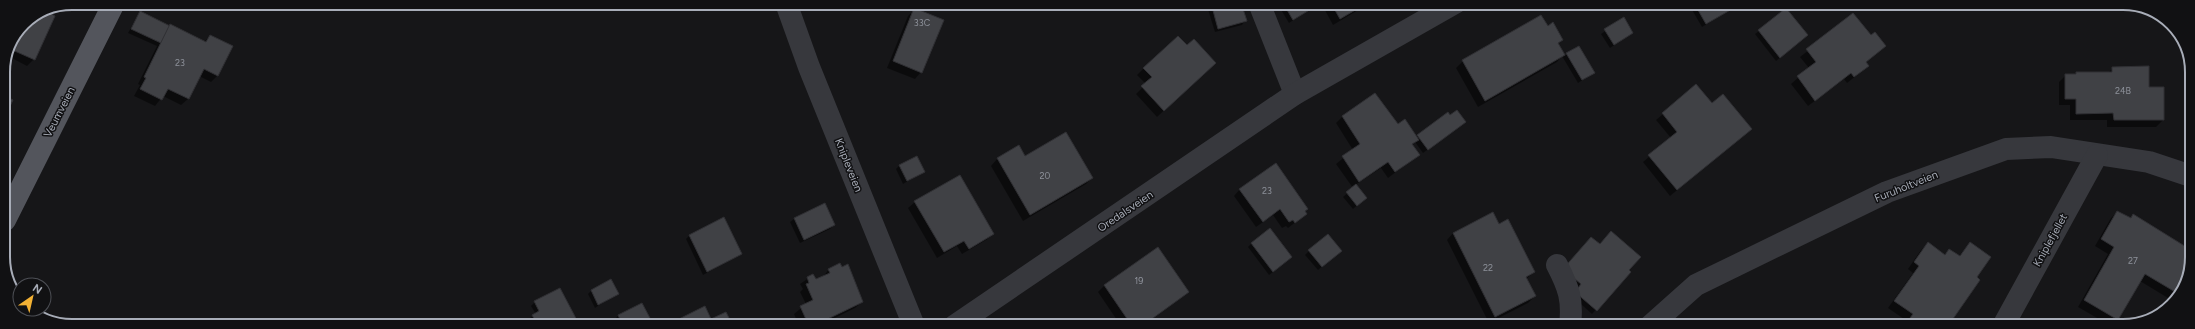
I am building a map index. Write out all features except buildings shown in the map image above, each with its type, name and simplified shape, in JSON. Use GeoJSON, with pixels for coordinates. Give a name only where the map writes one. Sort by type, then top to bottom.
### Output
{"type":"FeatureCollection","features":[{"type":"Feature","properties":{"kind":"main road","name":"Veumveien"},"geometry":{"type":"LineString","coordinates":[[10,210],[110,10]]}},
{"type":"Feature","properties":{"kind":"street","name":"Knipleveien"},"geometry":{"type":"LineString","coordinates":[[789,10],[809,67],[911,319]]}},
{"type":"Feature","properties":{"kind":"street"},"geometry":{"type":"LineString","coordinates":[[1262,10],[1295,94]]}},
{"type":"Feature","properties":{"kind":"street","name":"Oredalsveien"},"geometry":{"type":"LineString","coordinates":[[964,319],[1295,94],[1443,10]]}},
{"type":"Feature","properties":{"kind":"street","name":"Furuholtveien"},"geometry":{"type":"LineString","coordinates":[[1658,319],[1696,285],[1887,192],[2006,149],[2051,147],[2150,162],[2185,174]]}},
{"type":"Feature","properties":{"kind":"street","name":"Kniplefjellet"},"geometry":{"type":"LineString","coordinates":[[2007,319],[2097,155]]}},
{"type":"Feature","properties":{"kind":"street"},"geometry":{"type":"LineString","coordinates":[[1557,265],[1569,289],[1571,319]]}}]}
